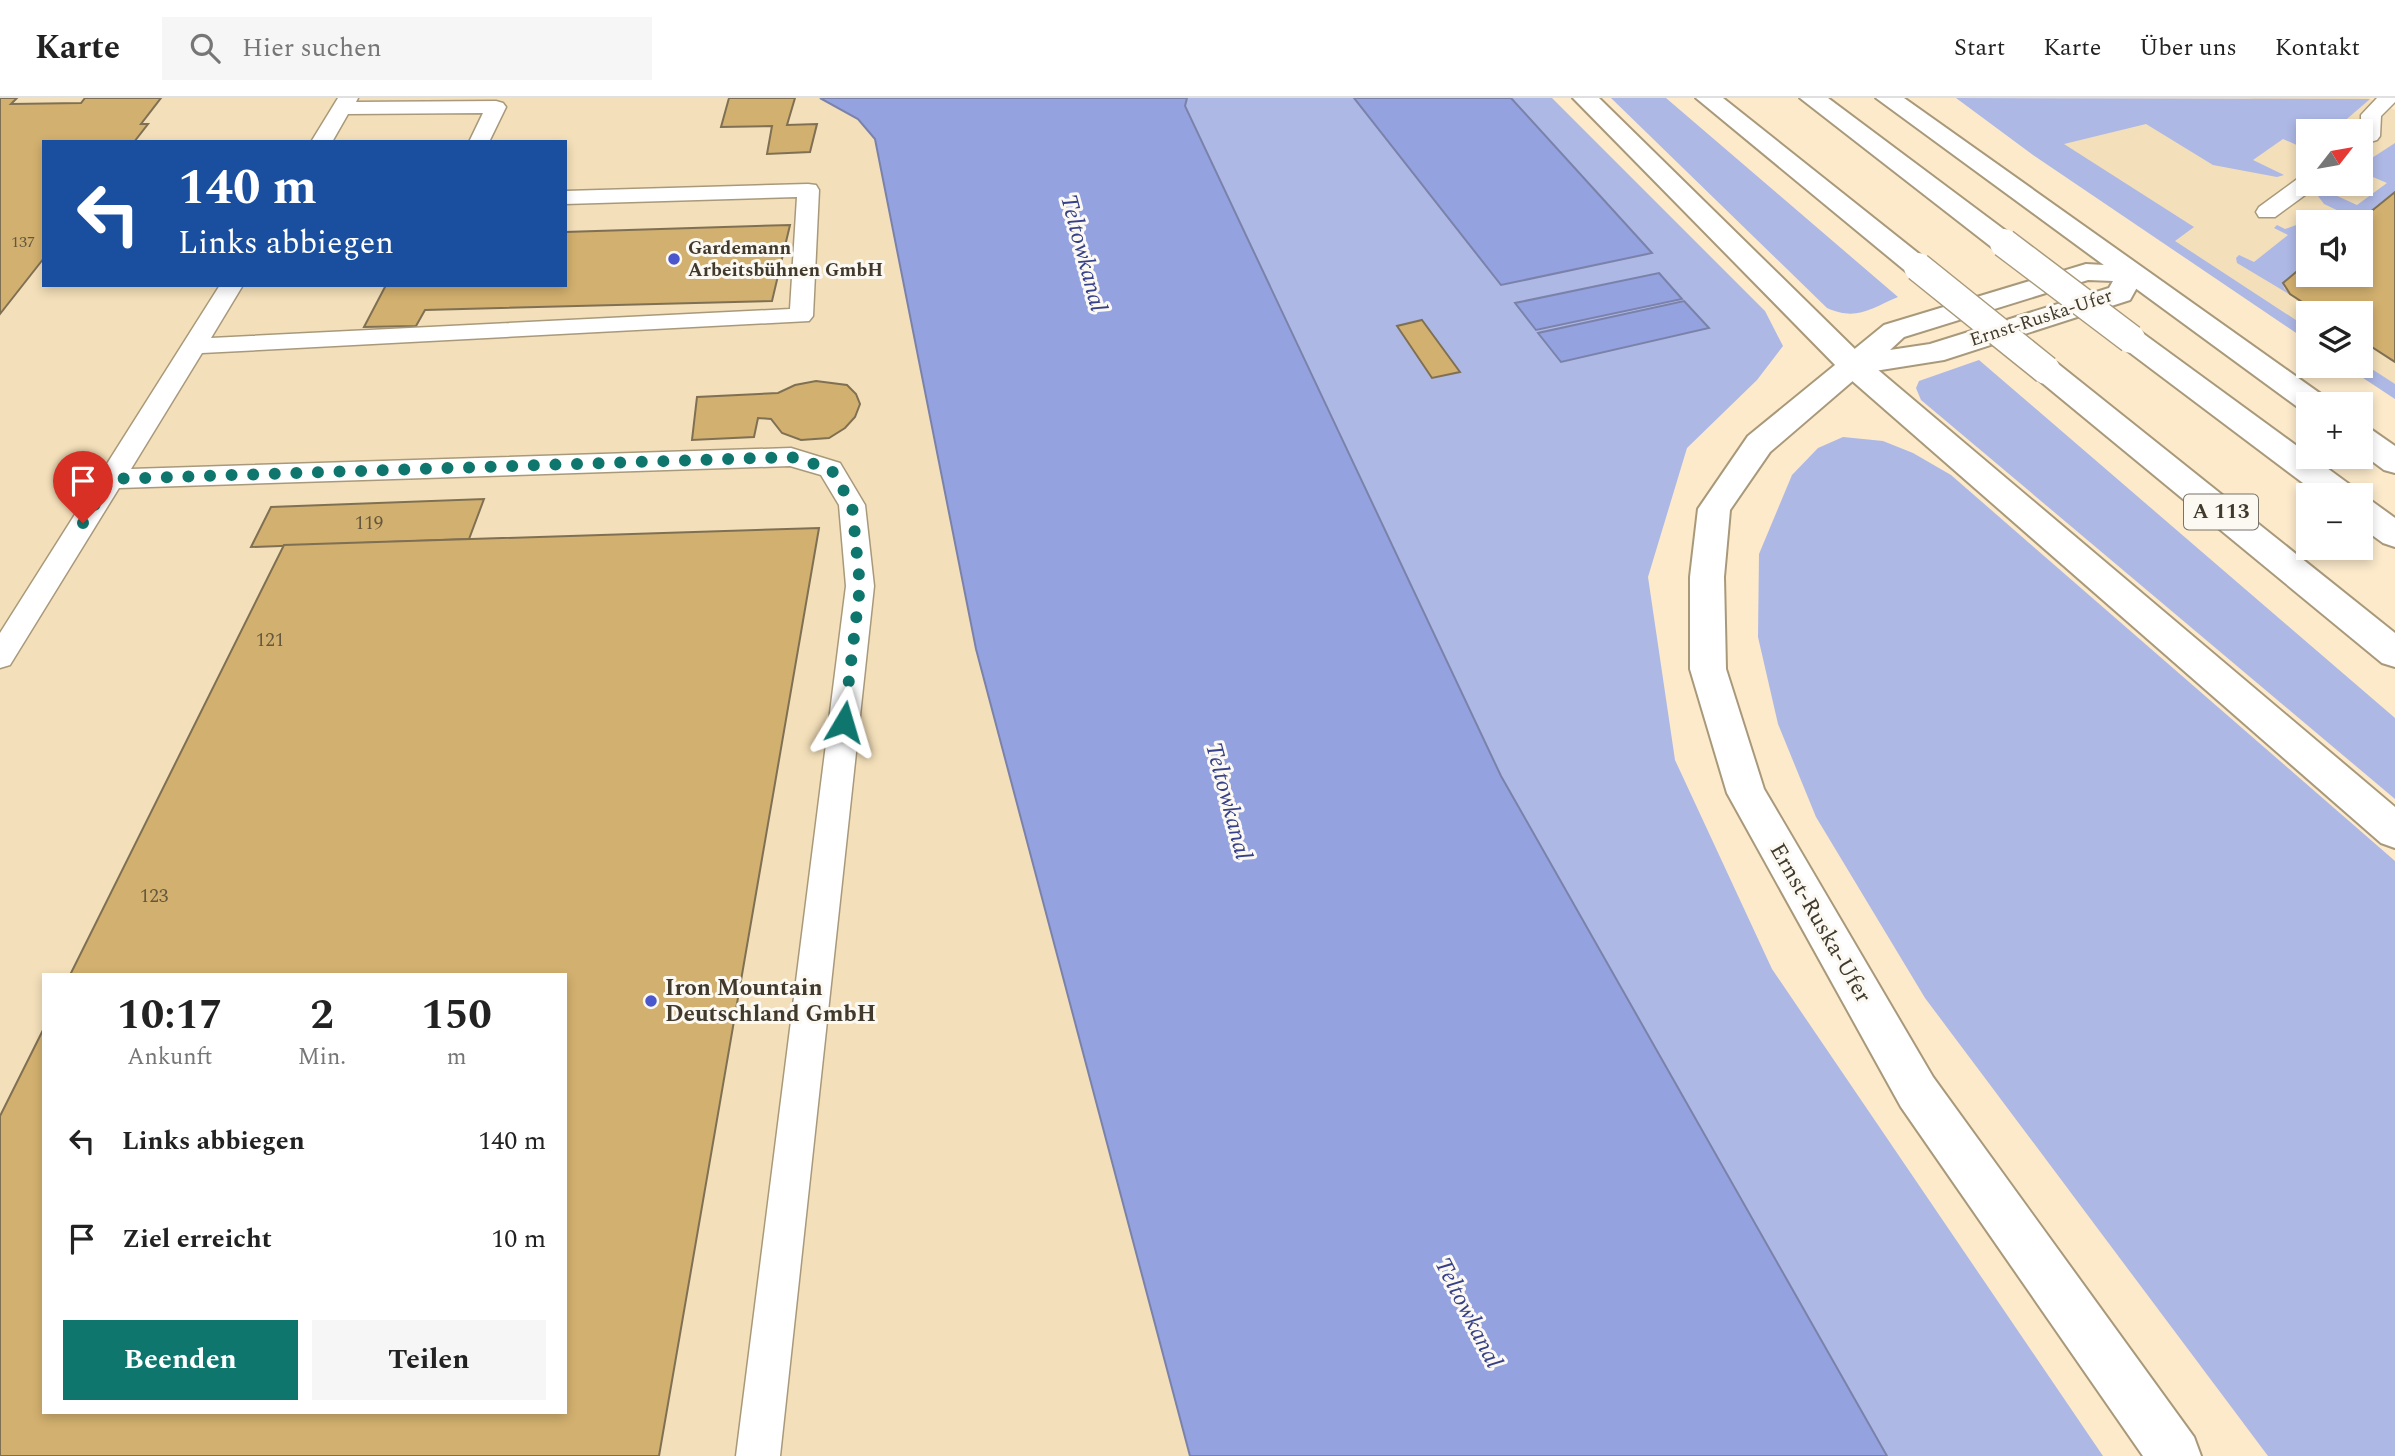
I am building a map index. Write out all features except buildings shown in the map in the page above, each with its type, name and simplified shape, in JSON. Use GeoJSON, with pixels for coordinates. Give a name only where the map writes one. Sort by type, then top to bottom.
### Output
{"type":"FeatureCollection","features":[{"type":"Feature","properties":{"kind":"main road"},"geometry":{"type":"LineString","coordinates":[[1586,98],[1853,365],[2395,831]]}},
{"type":"Feature","properties":{"kind":"main road","name":"A 113"},"geometry":{"type":"LineString","coordinates":[[1708,98],[2395,653]]}},
{"type":"Feature","properties":{"kind":"main road"},"geometry":{"type":"LineString","coordinates":[[1812,98],[2325,483]]}},
{"type":"Feature","properties":{"kind":"main road"},"geometry":{"type":"LineString","coordinates":[[1888,98],[2297,392]]}},
{"type":"Feature","properties":{"kind":"main road","name":"Ernst-Ruska-Ufer"},"geometry":{"type":"LineString","coordinates":[[2131,273],[2120,294],[1933,353],[1853,365],[1759,444],[1714,509],[1707,577],[1708,669],[1746,793],[1917,1092],[2175,1456]]}},
{"type":"Feature","properties":{"kind":"main road"},"geometry":{"type":"LineString","coordinates":[[2373,446],[2395,462]]}},
{"type":"Feature","properties":{"kind":"main road"},"geometry":{"type":"LineString","coordinates":[[2373,519],[2395,536]]}},
{"type":"Feature","properties":{"kind":"lane"},"geometry":{"type":"LineString","coordinates":[[2370,119],[2388,98]]}},
{"type":"Feature","properties":{"kind":"lane"},"geometry":{"type":"LineString","coordinates":[[322,140],[345,103],[496,107],[479,140]]}},
{"type":"Feature","properties":{"kind":"lane"},"geometry":{"type":"LineString","coordinates":[[2373,137],[2395,130]]}},
{"type":"Feature","properties":{"kind":"lane"},"geometry":{"type":"LineString","coordinates":[[194,346],[801,316],[807,190],[567,198]]}},
{"type":"Feature","properties":{"kind":"lane"},"geometry":{"type":"LineString","coordinates":[[2267,212],[2296,191]]}},
{"type":"Feature","properties":{"kind":"lane"},"geometry":{"type":"LineString","coordinates":[[0,657],[231,287]]}},
{"type":"Feature","properties":{"kind":"lane"},"geometry":{"type":"LineString","coordinates":[[111,479],[791,457],[831,469],[852,505],[860,586],[758,1456]]}},
{"type":"Feature","properties":{"kind":"shaded area"},"geometry":{"type":"Polygon","coordinates":[[[0,98],[820,98],[858,119],[875,139],[976,649],[1190,1456],[0,1456],[0,98]]]}},
{"type":"Feature","properties":{"kind":"shaded area"},"geometry":{"type":"Polygon","coordinates":[[[1187,98],[1552,98],[1765,311],[1783,346],[1757,380],[1687,448],[1648,577],[1675,760],[1772,969],[2103,1456],[1887,1456],[1501,776],[1185,106],[1187,98]]]}},
{"type":"Feature","properties":{"kind":"shaded area"},"geometry":{"type":"Polygon","coordinates":[[[1611,98],[1666,98],[1898,297],[1863,312],[1837,312],[1827,308],[1611,98]]]}},
{"type":"Feature","properties":{"kind":"shaded area"},"geometry":{"type":"Polygon","coordinates":[[[1956,98],[2370,99],[2347,119],[2296,119],[2296,145],[2283,139],[2253,160],[2284,175],[2277,177],[2213,165],[2146,124],[2064,144],[2194,227],[2175,241],[2296,320],[2296,333],[2033,155],[1956,98]]]}},
{"type":"Feature","properties":{"kind":"shaded area"},"geometry":{"type":"Polygon","coordinates":[[[2254,98],[2368,98],[2395,110],[2395,399],[2363,378],[2373,378],[2373,301],[2296,301],[2296,333],[2012,139],[2254,98]]]}},
{"type":"Feature","properties":{"kind":"shaded area"},"geometry":{"type":"Polygon","coordinates":[[[2395,143],[2395,192],[2373,210],[2337,210],[2324,204],[2318,196],[2337,196],[2357,205],[2373,196],[2387,183],[2373,177],[2373,157],[2395,143]]]}},
{"type":"Feature","properties":{"kind":"shaded area"},"geometry":{"type":"Polygon","coordinates":[[[2277,225],[2285,229],[2296,225],[2296,272],[2283,283],[2292,296],[2237,263],[2236,258],[2239,255],[2254,262],[2288,235],[2274,228],[2277,225]]]}},
{"type":"Feature","properties":{"kind":"shaded area"},"geometry":{"type":"Polygon","coordinates":[[[1979,360],[2395,718],[2395,799],[1921,400],[1916,388],[1919,381],[1979,360]]]}},
{"type":"Feature","properties":{"kind":"shaded area"},"geometry":{"type":"Polygon","coordinates":[[[2373,370],[2395,384],[2395,399],[2363,378],[2373,378],[2373,370]]]}},
{"type":"Feature","properties":{"kind":"shaded area"},"geometry":{"type":"Polygon","coordinates":[[[1843,437],[1883,441],[1913,453],[1951,475],[2395,861],[2395,1456],[2268,1456],[1925,998],[1816,817],[1778,724],[1758,637],[1759,554],[1792,475],[1818,448],[1843,437]]]}},
{"type":"Feature","properties":{"kind":"water","name":"Teltowkanal"},"geometry":{"type":"Polygon","coordinates":[[[820,98],[1187,98],[1185,106],[1501,776],[1887,1456],[1190,1456],[976,649],[875,139],[858,119],[820,98]]]}},
{"type":"Feature","properties":{"kind":"water"},"geometry":{"type":"Polygon","coordinates":[[[1354,98],[1511,98],[1652,253],[1501,285],[1354,98]]]}},
{"type":"Feature","properties":{"kind":"water"},"geometry":{"type":"Polygon","coordinates":[[[1659,273],[1682,299],[1536,330],[1515,303],[1659,273]]]}},
{"type":"Feature","properties":{"kind":"water"},"geometry":{"type":"Polygon","coordinates":[[[1684,301],[1709,328],[1561,362],[1538,333],[1684,301]]]}},
{"type":"Feature","properties":{"kind":"place","name":"Gardemann Arbeitsbühnen GmbH"},"geometry":{"type":"Point","coordinates":[674,259]}},
{"type":"Feature","properties":{"kind":"place","name":"Iron Mountain Deutschland GmbH"},"geometry":{"type":"Point","coordinates":[651,1001]}},
{"type":"Feature","properties":{"kind":"route"},"geometry":{"type":"LineString","coordinates":[[83,523],[111,479],[791,457],[831,469],[852,505],[860,586],[844,722]]}}]}
